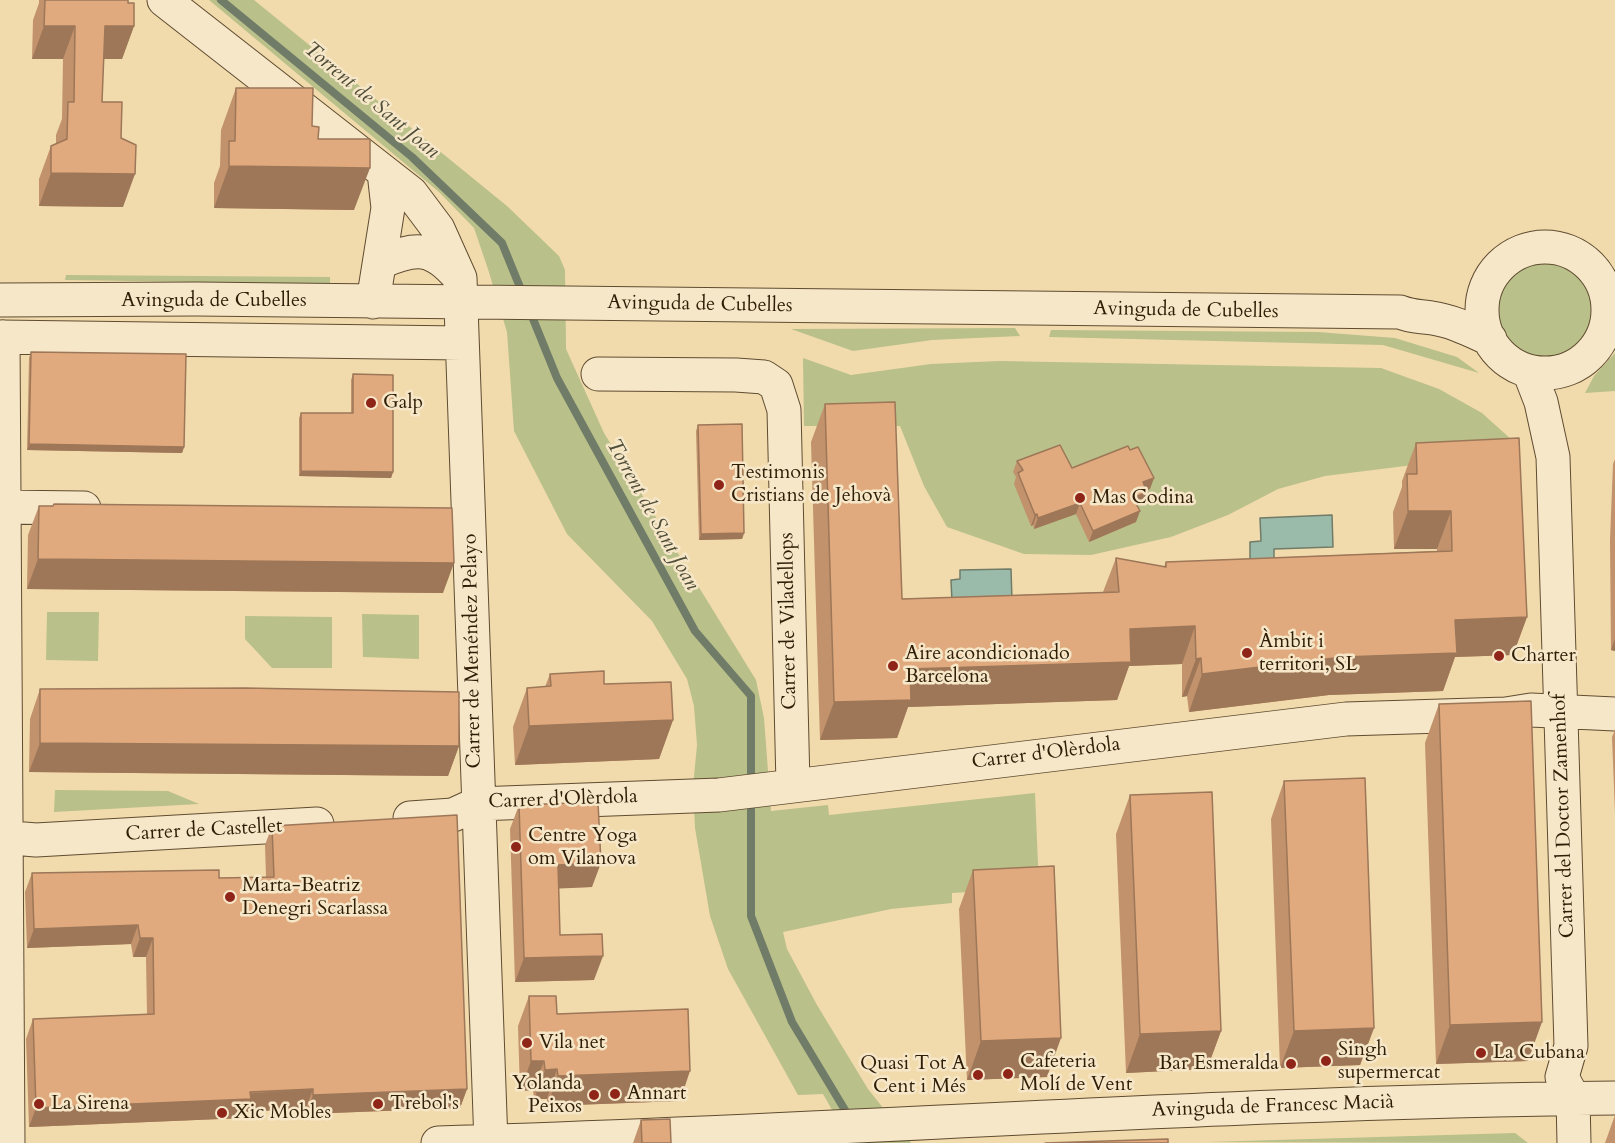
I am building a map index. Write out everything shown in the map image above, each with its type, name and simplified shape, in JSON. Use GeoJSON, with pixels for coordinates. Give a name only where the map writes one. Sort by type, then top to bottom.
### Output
{"type":"FeatureCollection","features":[{"type":"Feature","properties":{"kind":"street"},"geometry":{"type":"LineString","coordinates":[[164,0],[411,193],[438,229],[469,295]]}},
{"type":"Feature","properties":{"kind":"street"},"geometry":{"type":"LineString","coordinates":[[373,302],[388,208],[384,172]]}},
{"type":"Feature","properties":{"kind":"street"},"geometry":{"type":"LineString","coordinates":[[1531,248],[1562,248],[1590,266],[1607,281],[1608,311],[1605,343],[1587,357],[1568,367],[1546,374],[1529,371],[1500,356],[1482,324],[1482,298],[1507,258],[1531,248]]}},
{"type":"Feature","properties":{"kind":"street"},"geometry":{"type":"LineString","coordinates":[[381,262],[407,251],[430,253],[442,258],[469,295]]}},
{"type":"Feature","properties":{"kind":"street","name":"Avinguda de Cubelles"},"geometry":{"type":"LineString","coordinates":[[0,300],[373,302],[469,295],[565,303],[1400,312]]}},
{"type":"Feature","properties":{"kind":"street","name":"Carrer de Menéndez Pelayo"},"geometry":{"type":"LineString","coordinates":[[469,295],[461,342],[454,511],[477,804],[491,1142]]}},
{"type":"Feature","properties":{"kind":"street"},"geometry":{"type":"LineString","coordinates":[[1400,312],[1414,303],[1482,298]]}},
{"type":"Feature","properties":{"kind":"street"},"geometry":{"type":"LineString","coordinates":[[1400,312],[1413,318],[1432,318],[1464,327],[1490,339]]}},
{"type":"Feature","properties":{"kind":"street"},"geometry":{"type":"LineString","coordinates":[[1,337],[3,837],[8,1143]]}},
{"type":"Feature","properties":{"kind":"street","name":"Avinguda de Cubelles"},"geometry":{"type":"LineString","coordinates":[[1,337],[336,343],[461,342]]}},
{"type":"Feature","properties":{"kind":"street"},"geometry":{"type":"LineString","coordinates":[[1551,450],[1560,390],[1568,367]]}},
{"type":"Feature","properties":{"kind":"street"},"geometry":{"type":"LineString","coordinates":[[1529,371],[1541,402],[1551,450]]}},
{"type":"Feature","properties":{"kind":"street","name":"Carrer de Viladellops"},"geometry":{"type":"LineString","coordinates":[[598,374],[736,375],[764,377],[776,385],[783,410],[782,787]]}},
{"type":"Feature","properties":{"kind":"street","name":"Carrer del Doctor Zamenhof"},"geometry":{"type":"LineString","coordinates":[[1551,450],[1571,1046],[1562,1077],[1573,1098],[1574,1143]]}},
{"type":"Feature","properties":{"kind":"street"},"geometry":{"type":"LineString","coordinates":[[2,507],[113,508]]}},
{"type":"Feature","properties":{"kind":"street","name":"Carrer d'Olèrdola"},"geometry":{"type":"LineString","coordinates":[[477,804],[694,796],[1346,718],[1506,714],[1532,711],[1615,714]]}},
{"type":"Feature","properties":{"kind":"street","name":"Carrer de Castellet"},"geometry":{"type":"LineString","coordinates":[[3,837],[36,840],[453,815],[477,804]]}},
{"type":"Feature","properties":{"kind":"street","name":"Avinguda de Francesc Macià"},"geometry":{"type":"LineString","coordinates":[[438,1143],[811,1129],[920,1121],[1252,1107],[1615,1098]]}},
{"type":"Feature","properties":{"kind":"green space"},"geometry":{"type":"Polygon","coordinates":[[[209,0],[254,0],[507,206],[559,256],[565,270],[566,349],[604,433],[756,680],[764,718],[771,811],[828,805],[829,815],[1035,793],[1039,888],[952,893],[952,903],[891,909],[783,932],[787,949],[817,1005],[868,1089],[911,1143],[851,1143],[823,1094],[798,1095],[728,969],[710,916],[695,828],[693,787],[697,745],[694,706],[687,679],[652,621],[567,534],[514,431],[507,332],[474,228],[439,192],[209,0]]]}},
{"type":"Feature","properties":{"kind":"green space"},"geometry":{"type":"Polygon","coordinates":[[[1545,262],[1563,266],[1579,276],[1589,292],[1593,310],[1589,328],[1579,344],[1563,354],[1545,358],[1527,354],[1511,344],[1501,328],[1497,310],[1501,292],[1511,276],[1527,266],[1545,262]]]}},
{"type":"Feature","properties":{"kind":"green space"},"geometry":{"type":"Polygon","coordinates":[[[66,275],[330,277],[330,284],[65,280],[66,275]]]}},
{"type":"Feature","properties":{"kind":"green space"},"geometry":{"type":"Polygon","coordinates":[[[1015,328],[1020,336],[932,340],[853,351],[791,329],[1015,328]]]}},
{"type":"Feature","properties":{"kind":"green space"},"geometry":{"type":"Polygon","coordinates":[[[1051,330],[1318,332],[1395,338],[1457,357],[1479,373],[1383,345],[1049,337],[1051,330]]]}},
{"type":"Feature","properties":{"kind":"green space"},"geometry":{"type":"Polygon","coordinates":[[[1615,353],[1615,391],[1585,393],[1594,376],[1615,353]]]}},
{"type":"Feature","properties":{"kind":"green space"},"geometry":{"type":"Polygon","coordinates":[[[803,358],[851,375],[931,364],[999,361],[1381,368],[1439,389],[1482,413],[1513,441],[1421,464],[1325,476],[1278,489],[1228,515],[1171,537],[1091,555],[1024,554],[947,527],[924,486],[900,426],[804,426],[803,358]]]}},
{"type":"Feature","properties":{"kind":"green space"},"geometry":{"type":"Polygon","coordinates":[[[47,612],[99,612],[98,661],[46,660],[47,612]]]}},
{"type":"Feature","properties":{"kind":"green space"},"geometry":{"type":"Polygon","coordinates":[[[362,614],[419,615],[419,659],[363,657],[362,614]]]}},
{"type":"Feature","properties":{"kind":"green space"},"geometry":{"type":"Polygon","coordinates":[[[245,616],[332,617],[332,668],[272,668],[245,639],[245,616]]]}},
{"type":"Feature","properties":{"kind":"green space"},"geometry":{"type":"Polygon","coordinates":[[[55,790],[168,791],[199,804],[54,812],[55,790]]]}},
{"type":"Feature","properties":{"kind":"green space"},"geometry":{"type":"Polygon","coordinates":[[[1515,1133],[1528,1143],[1207,1142],[1515,1133]]]}},
{"type":"Feature","properties":{"kind":"shaded area"},"geometry":{"type":"Polygon","coordinates":[[[1332,515],[1333,547],[1274,549],[1274,560],[1250,561],[1250,542],[1261,541],[1260,518],[1332,515]]]}},
{"type":"Feature","properties":{"kind":"shaded area"},"geometry":{"type":"Polygon","coordinates":[[[1011,569],[1012,601],[952,602],[951,580],[960,579],[960,570],[1011,569]]]}},
{"type":"Feature","properties":{"kind":"building"},"geometry":{"type":"Polygon","coordinates":[[[45,0],[128,0],[128,3],[134,3],[134,26],[105,26],[102,102],[122,102],[121,138],[136,145],[135,174],[51,173],[51,146],[67,139],[68,102],[74,102],[75,26],[44,26],[45,0]]]}},
{"type":"Feature","properties":{"kind":"building"},"geometry":{"type":"Polygon","coordinates":[[[236,88],[313,88],[312,126],[319,127],[318,139],[370,139],[370,168],[229,166],[229,141],[235,141],[236,88]]]}},
{"type":"Feature","properties":{"kind":"building"},"geometry":{"type":"Polygon","coordinates":[[[31,352],[186,354],[184,447],[29,444],[31,352]]]}},
{"type":"Feature","properties":{"kind":"building"},"geometry":{"type":"Polygon","coordinates":[[[353,374],[393,375],[393,472],[301,471],[301,413],[353,413],[353,374]]]}},
{"type":"Feature","properties":{"kind":"building"},"geometry":{"type":"Polygon","coordinates":[[[895,402],[902,599],[1119,592],[1116,558],[1166,567],[1166,562],[1452,551],[1451,511],[1408,511],[1407,474],[1417,474],[1416,443],[1519,438],[1527,617],[1455,620],[1457,653],[1343,657],[1202,674],[1201,658],[1196,659],[1195,626],[1130,629],[1131,662],[910,669],[911,700],[834,702],[825,404],[895,402]]]}},
{"type":"Feature","properties":{"kind":"building","name":"Testimonis Cristians de Jehovà"},"geometry":{"type":"Polygon","coordinates":[[[742,424],[744,533],[701,534],[698,425],[742,424]]]}},
{"type":"Feature","properties":{"kind":"building","name":"Mas Codina"},"geometry":{"type":"Polygon","coordinates":[[[1060,445],[1072,468],[1128,446],[1130,450],[1138,447],[1154,478],[1143,482],[1147,492],[1133,498],[1140,511],[1093,531],[1080,503],[1038,518],[1018,473],[1023,470],[1017,461],[1060,445]]]}},
{"type":"Feature","properties":{"kind":"building"},"geometry":{"type":"Polygon","coordinates":[[[54,504],[452,508],[454,563],[38,559],[39,506],[53,506],[54,504]]]}},
{"type":"Feature","properties":{"kind":"building"},"geometry":{"type":"Polygon","coordinates":[[[604,671],[604,684],[671,682],[673,720],[529,726],[527,688],[551,686],[550,674],[604,671]]]}},
{"type":"Feature","properties":{"kind":"building"},"geometry":{"type":"Polygon","coordinates":[[[245,688],[459,692],[459,746],[40,743],[40,689],[245,688]]]}},
{"type":"Feature","properties":{"kind":"building"},"geometry":{"type":"Polygon","coordinates":[[[1531,701],[1542,1022],[1450,1025],[1439,704],[1531,701]]]}},
{"type":"Feature","properties":{"kind":"building"},"geometry":{"type":"Polygon","coordinates":[[[1365,778],[1374,1028],[1294,1031],[1284,781],[1365,778]]]}},
{"type":"Feature","properties":{"kind":"building"},"geometry":{"type":"Polygon","coordinates":[[[1212,792],[1221,1031],[1140,1034],[1130,795],[1212,792]]]}},
{"type":"Feature","properties":{"kind":"building"},"geometry":{"type":"Polygon","coordinates":[[[598,802],[601,863],[558,865],[560,935],[602,934],[603,956],[524,958],[519,805],[598,802]]]}},
{"type":"Feature","properties":{"kind":"building"},"geometry":{"type":"Polygon","coordinates":[[[457,815],[467,1089],[313,1095],[313,1089],[250,1092],[251,1099],[36,1108],[33,1019],[154,1014],[153,938],[140,938],[138,925],[34,929],[32,873],[219,870],[219,878],[274,877],[272,826],[457,815]]]}},
{"type":"Feature","properties":{"kind":"building"},"geometry":{"type":"Polygon","coordinates":[[[1054,866],[1061,1038],[981,1041],[973,870],[1054,866]]]}},
{"type":"Feature","properties":{"kind":"building"},"geometry":{"type":"Polygon","coordinates":[[[529,996],[556,996],[557,1014],[688,1009],[690,1071],[558,1076],[557,1069],[545,1070],[544,1061],[531,1061],[529,996]]]}},
{"type":"Feature","properties":{"kind":"building"},"geometry":{"type":"Polygon","coordinates":[[[670,1119],[671,1143],[642,1143],[641,1120],[670,1119]]]}},
{"type":"Feature","properties":{"kind":"building"},"geometry":{"type":"Polygon","coordinates":[[[1168,1139],[1168,1143],[1045,1143],[1168,1139]]]}},
{"type":"Feature","properties":{"kind":"waterway","name":"Torrent de Sant Joan"},"geometry":{"type":"LineString","coordinates":[[221,0],[412,157],[502,243],[524,297]]}},
{"type":"Feature","properties":{"kind":"waterway","name":"Torrent de Sant Joan"},"geometry":{"type":"LineString","coordinates":[[529,309],[557,378],[695,631],[751,696],[751,784]]}},
{"type":"Feature","properties":{"kind":"waterway","name":"Torrent de Sant Joan"},"geometry":{"type":"LineString","coordinates":[[751,797],[751,916],[792,1022],[851,1120]]}},
{"type":"Feature","properties":{"kind":"place","name":"Galp"},"geometry":{"type":"Point","coordinates":[371,403]}},
{"type":"Feature","properties":{"kind":"place","name":"Testimonis Cristians de Jehovà"},"geometry":{"type":"Point","coordinates":[719,485]}},
{"type":"Feature","properties":{"kind":"place","name":"Mas Codina"},"geometry":{"type":"Point","coordinates":[1080,498]}},
{"type":"Feature","properties":{"kind":"place","name":"Àmbit i territori, SL"},"geometry":{"type":"Point","coordinates":[1247,653]}},
{"type":"Feature","properties":{"kind":"place","name":"Charter"},"geometry":{"type":"Point","coordinates":[1499,656]}},
{"type":"Feature","properties":{"kind":"place","name":"Aire acondicionado Barcelona"},"geometry":{"type":"Point","coordinates":[893,666]}},
{"type":"Feature","properties":{"kind":"place","name":"Centre Yoga om Vilanova"},"geometry":{"type":"Point","coordinates":[516,847]}},
{"type":"Feature","properties":{"kind":"place","name":"Marta-Beatriz Denegri Scarlassa"},"geometry":{"type":"Point","coordinates":[230,897]}},
{"type":"Feature","properties":{"kind":"place","name":"Vila net"},"geometry":{"type":"Point","coordinates":[527,1043]}},
{"type":"Feature","properties":{"kind":"place","name":"La Cubana"},"geometry":{"type":"Point","coordinates":[1481,1053]}},
{"type":"Feature","properties":{"kind":"place","name":"Singh supermercat"},"geometry":{"type":"Point","coordinates":[1326,1061]}},
{"type":"Feature","properties":{"kind":"place","name":"Bar Esmeralda"},"geometry":{"type":"Point","coordinates":[1291,1064]}},
{"type":"Feature","properties":{"kind":"place","name":"Cafeteria Molí de Vent"},"geometry":{"type":"Point","coordinates":[1008,1074]}},
{"type":"Feature","properties":{"kind":"place","name":"Quasi Tot A Cent i Més"},"geometry":{"type":"Point","coordinates":[978,1075]}},
{"type":"Feature","properties":{"kind":"place","name":"Annart"},"geometry":{"type":"Point","coordinates":[615,1094]}},
{"type":"Feature","properties":{"kind":"place","name":"Yolanda Peixos"},"geometry":{"type":"Point","coordinates":[594,1095]}},
{"type":"Feature","properties":{"kind":"place","name":"La Sirena"},"geometry":{"type":"Point","coordinates":[39,1104]}},
{"type":"Feature","properties":{"kind":"place","name":"Trebol's"},"geometry":{"type":"Point","coordinates":[378,1104]}},
{"type":"Feature","properties":{"kind":"place","name":"Xic Mobles"},"geometry":{"type":"Point","coordinates":[222,1113]}}]}
